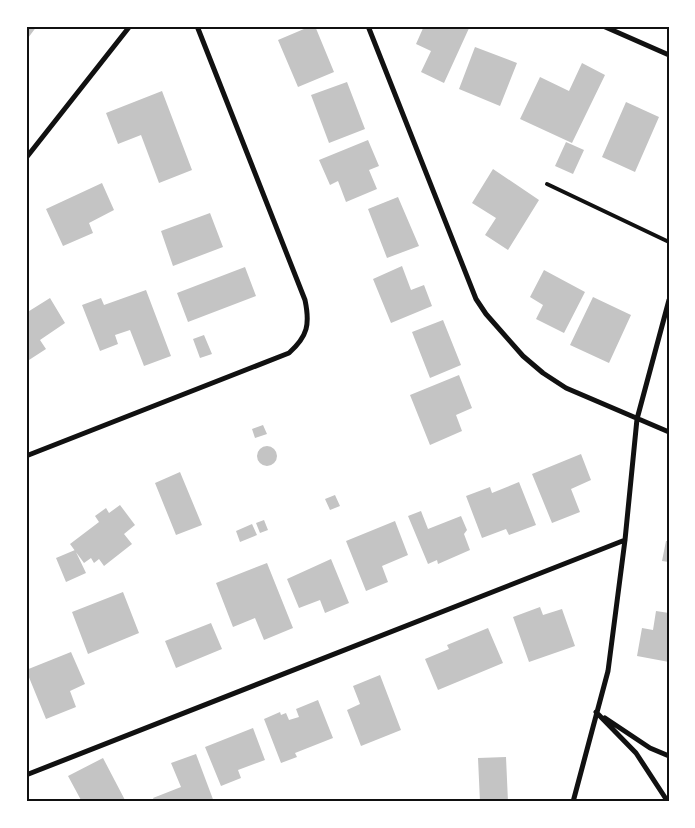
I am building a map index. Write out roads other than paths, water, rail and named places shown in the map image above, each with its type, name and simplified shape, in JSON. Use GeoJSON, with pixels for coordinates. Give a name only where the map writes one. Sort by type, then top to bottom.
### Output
{"type":"FeatureCollection","features":[{"type":"Feature","properties":{"kind":"street"},"geometry":{"type":"LineString","coordinates":[[26,158],[130,26]]}},
{"type":"Feature","properties":{"kind":"street"},"geometry":{"type":"LineString","coordinates":[[26,456],[289,353],[299,344],[304,334],[309,318],[305,300],[197,26]]}},
{"type":"Feature","properties":{"kind":"street"},"geometry":{"type":"LineString","coordinates":[[368,26],[476,299],[486,314],[523,356],[543,373],[566,388],[669,432]]}},
{"type":"Feature","properties":{"kind":"street"},"geometry":{"type":"LineString","coordinates":[[603,26],[669,55]]}},
{"type":"Feature","properties":{"kind":"street"},"geometry":{"type":"LineString","coordinates":[[573,802],[608,671],[626,540],[638,419],[669,300]]}},
{"type":"Feature","properties":{"kind":"street"},"geometry":{"type":"LineString","coordinates":[[26,775],[626,540]]}},
{"type":"Feature","properties":{"kind":"street"},"geometry":{"type":"LineString","coordinates":[[596,712],[650,748],[669,756]]}},
{"type":"Feature","properties":{"kind":"street"},"geometry":{"type":"LineString","coordinates":[[596,712],[636,753],[668,802]]}},
{"type":"Feature","properties":{"kind":"lane"},"geometry":{"type":"LineString","coordinates":[[547,184],[669,242]]}}]}
